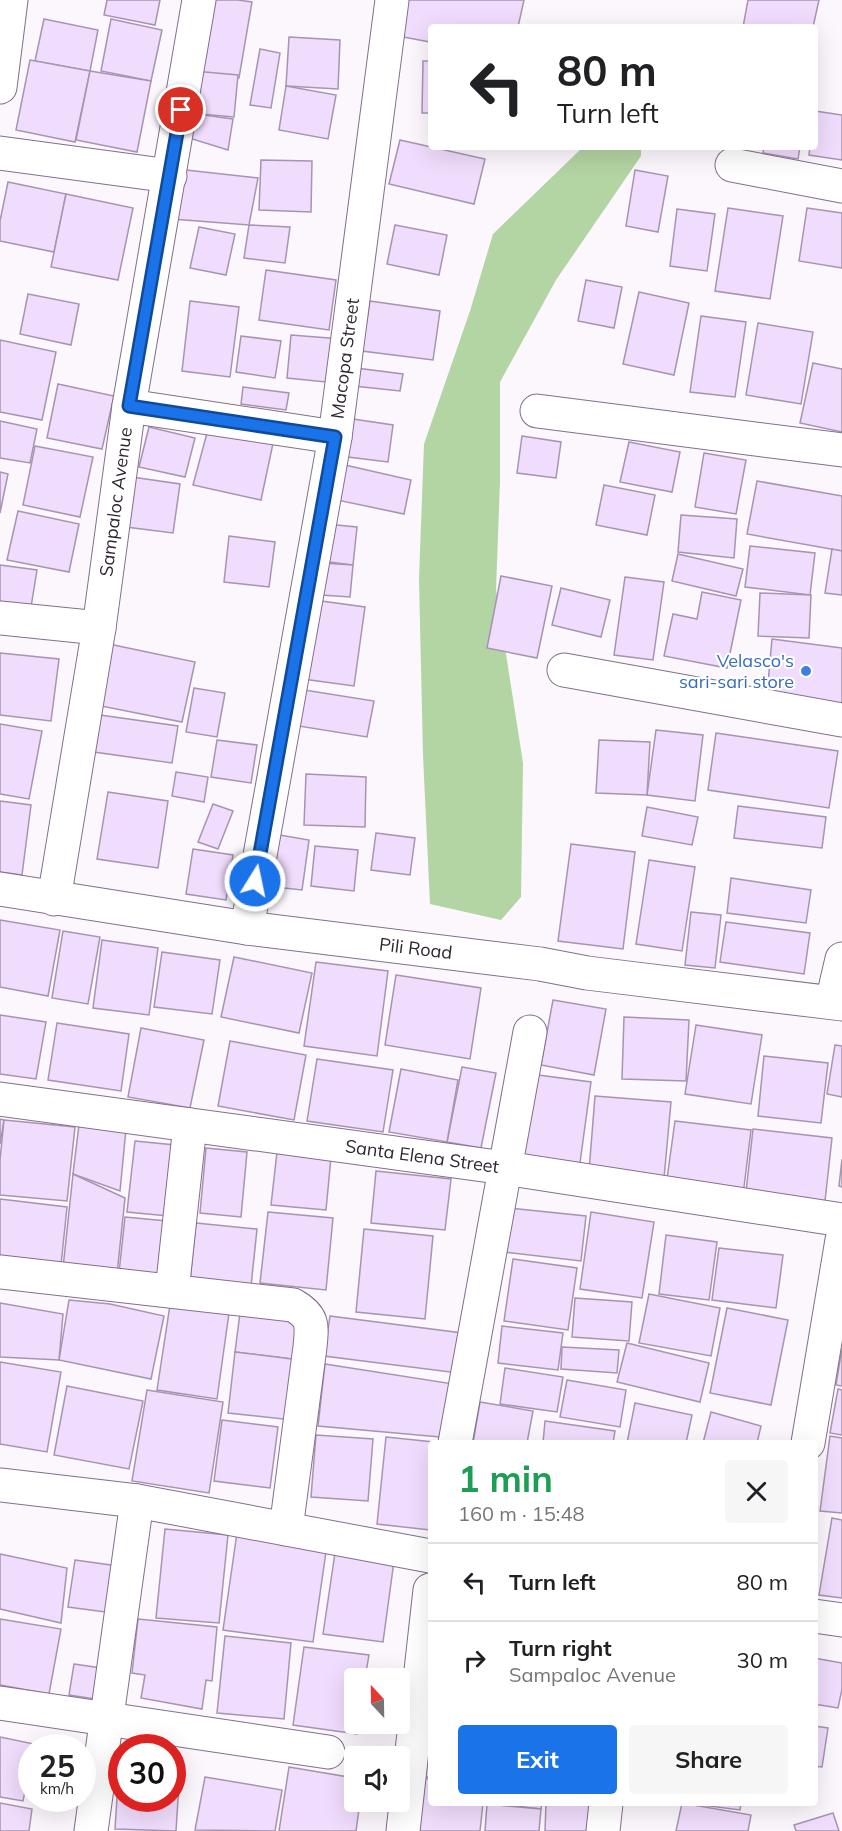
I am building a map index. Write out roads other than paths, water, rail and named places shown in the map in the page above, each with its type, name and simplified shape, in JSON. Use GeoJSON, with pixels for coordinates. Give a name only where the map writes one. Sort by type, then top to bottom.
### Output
{"type":"FeatureCollection","features":[{"type":"Feature","properties":{"kind":"street"},"geometry":{"type":"LineString","coordinates":[[0,87],[10,0]]}},
{"type":"Feature","properties":{"kind":"street","name":"Sampaloc Avenue"},"geometry":{"type":"LineString","coordinates":[[54,899],[99,628],[129,406],[199,0]]}},
{"type":"Feature","properties":{"kind":"street","name":"Macopa Street"},"geometry":{"type":"LineString","coordinates":[[247,927],[335,437],[392,0]]}},
{"type":"Feature","properties":{"kind":"street"},"geometry":{"type":"LineString","coordinates":[[0,153],[170,176]]}},
{"type":"Feature","properties":{"kind":"street"},"geometry":{"type":"LineString","coordinates":[[732,165],[842,186]]}},
{"type":"Feature","properties":{"kind":"street"},"geometry":{"type":"LineString","coordinates":[[129,406],[335,437]]}},
{"type":"Feature","properties":{"kind":"street"},"geometry":{"type":"LineString","coordinates":[[537,411],[842,450]]}},
{"type":"Feature","properties":{"kind":"street"},"geometry":{"type":"LineString","coordinates":[[0,618],[99,628]]}},
{"type":"Feature","properties":{"kind":"street"},"geometry":{"type":"LineString","coordinates":[[564,670],[842,720]]}},
{"type":"Feature","properties":{"kind":"street","name":"Pili Road"},"geometry":{"type":"LineString","coordinates":[[0,890],[247,927],[540,964],[598,975],[837,1003],[842,959]]}},
{"type":"Feature","properties":{"kind":"street"},"geometry":{"type":"LineString","coordinates":[[456,1440],[530,1032]]}},
{"type":"Feature","properties":{"kind":"street","name":"Santa Elena Street"},"geometry":{"type":"LineString","coordinates":[[0,1099],[505,1168],[842,1220]]}},
{"type":"Feature","properties":{"kind":"street"},"geometry":{"type":"LineString","coordinates":[[172,1291],[189,1125]]}},
{"type":"Feature","properties":{"kind":"street"},"geometry":{"type":"LineString","coordinates":[[809,1440],[842,1240]]}},
{"type":"Feature","properties":{"kind":"street"},"geometry":{"type":"LineString","coordinates":[[0,1272],[293,1305],[305,1312],[311,1321],[310,1347],[286,1529]]}},
{"type":"Feature","properties":{"kind":"street"},"geometry":{"type":"LineString","coordinates":[[0,1485],[137,1501],[428,1556]]}},
{"type":"Feature","properties":{"kind":"street"},"geometry":{"type":"LineString","coordinates":[[91,1831],[137,1501]]}},
{"type":"Feature","properties":{"kind":"street"},"geometry":{"type":"LineString","coordinates":[[403,1831],[428,1608]]}},
{"type":"Feature","properties":{"kind":"street"},"geometry":{"type":"LineString","coordinates":[[818,1617],[842,1620]]}},
{"type":"Feature","properties":{"kind":"street"},"geometry":{"type":"LineString","coordinates":[[0,1703],[107,1717],[328,1752]]}},
{"type":"Feature","properties":{"kind":"street"},"geometry":{"type":"LineString","coordinates":[[603,1831],[606,1806]]}},
{"type":"Feature","properties":{"kind":"place","name":"Velasco's sari-sari store"},"geometry":{"type":"Point","coordinates":[806,671]}}]}
